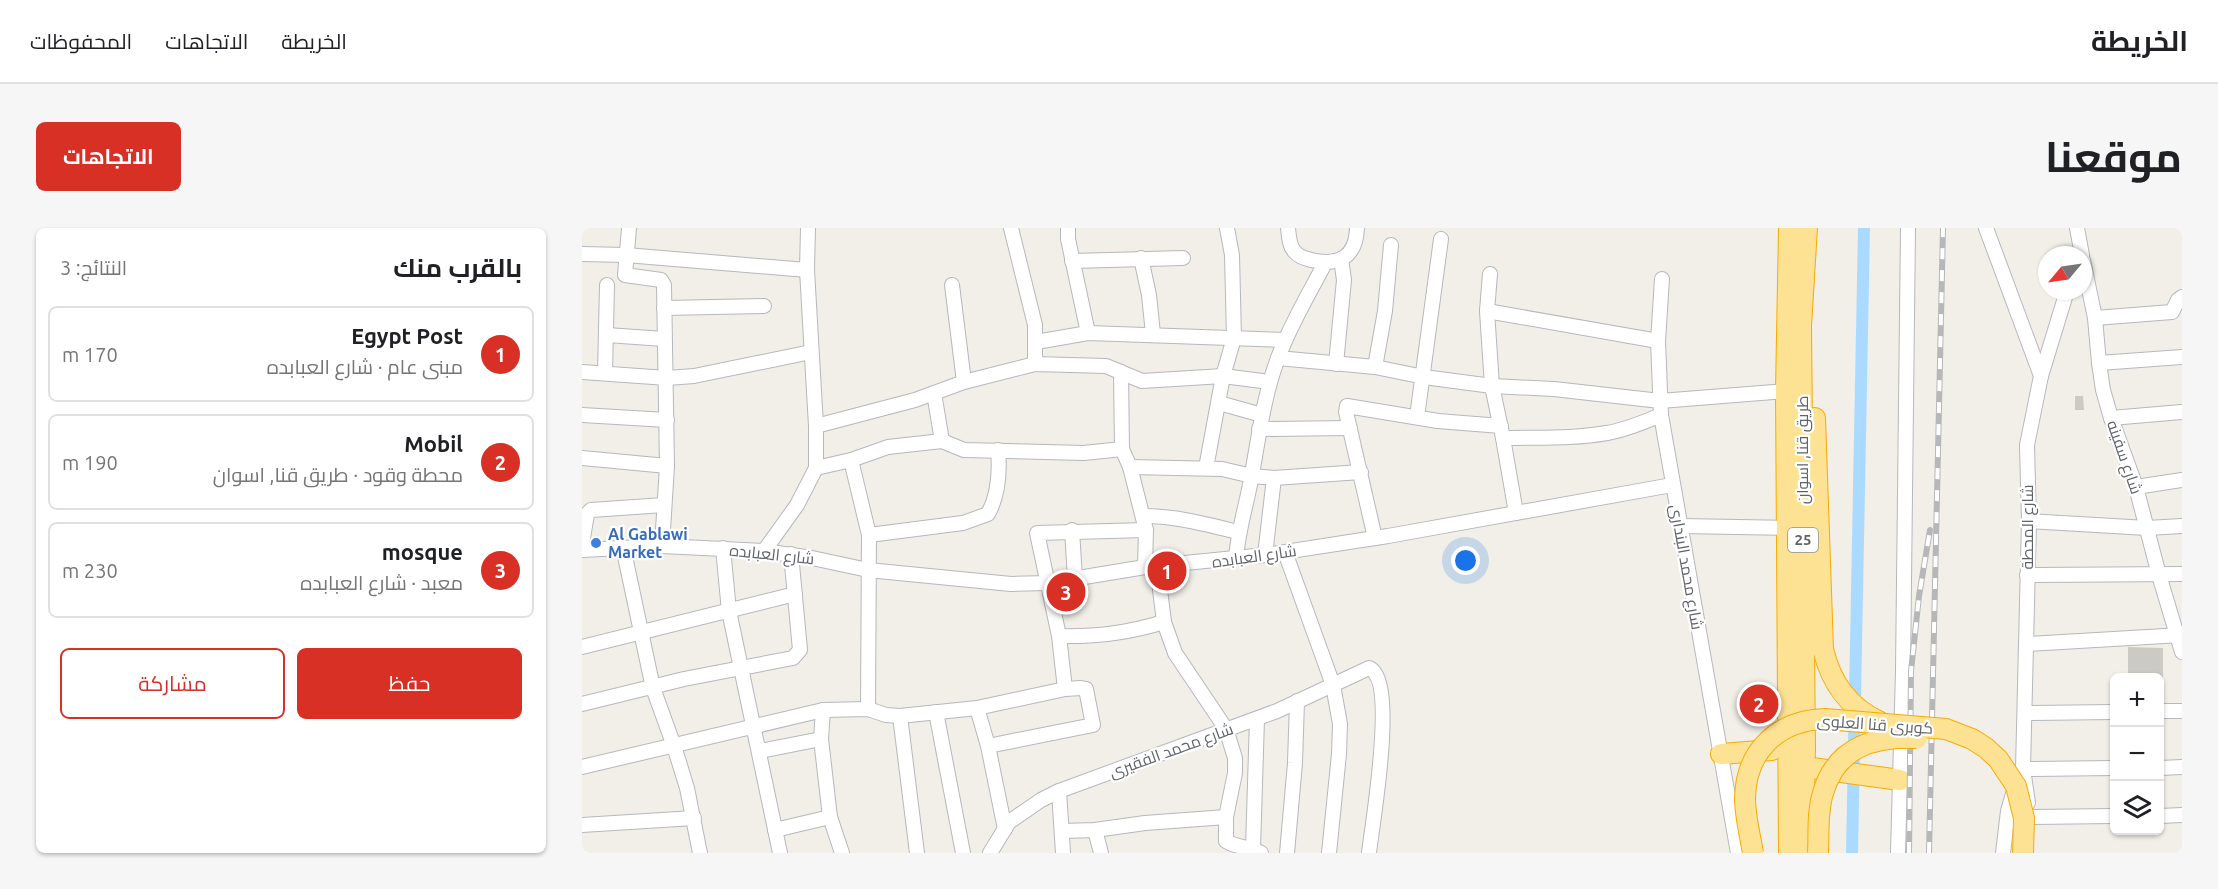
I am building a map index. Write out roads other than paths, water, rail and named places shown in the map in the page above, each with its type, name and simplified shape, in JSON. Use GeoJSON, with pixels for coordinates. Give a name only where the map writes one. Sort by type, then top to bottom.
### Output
{"type":"FeatureCollection","features":[{"type":"Feature","properties":{"kind":"highway","name":"طريق قنا, اسوان"},"geometry":{"type":"LineString","coordinates":[[1789,228],[1786,391],[1788,528],[1796,689]]}},
{"type":"Feature","properties":{"kind":"highway","name":"طريق قنا, اسوان"},"geometry":{"type":"LineString","coordinates":[[1803,853],[1796,689],[1801,326],[1807,228]]}},
{"type":"Feature","properties":{"kind":"highway"},"geometry":{"type":"LineString","coordinates":[[1806,254],[1811,276],[1822,636],[1826,661],[1842,694],[1859,711],[1880,722]]}},
{"type":"Feature","properties":{"kind":"highway","name":"كوبرى قنا العلوى"},"geometry":{"type":"LineString","coordinates":[[1753,853],[1745,798],[1746,783],[1751,767],[1764,744],[1786,727],[1812,719],[1880,722],[1953,731],[1972,739],[1998,759],[2012,779],[2021,802],[2024,818],[2023,853]]}},
{"type":"Feature","properties":{"kind":"highway","name":"كوبرى قنا العلوى"},"geometry":{"type":"LineString","coordinates":[[1818,853],[1821,803],[1827,780],[1844,759],[1855,750],[1880,739],[1893,737],[1936,740],[1955,744],[1978,757],[1988,766],[2000,782],[2011,808],[2012,853]]}},
{"type":"Feature","properties":{"kind":"highway"},"geometry":{"type":"LineString","coordinates":[[1721,754],[1799,754],[1839,771],[1893,779]]}},
{"type":"Feature","properties":{"kind":"highway","name":"طريق قنا, اسوان"},"geometry":{"type":"LineString","coordinates":[[1789,853],[1799,754]]}},
{"type":"Feature","properties":{"kind":"street"},"geometry":{"type":"LineString","coordinates":[[629,228],[626,276],[663,282],[668,420],[662,546]]}},
{"type":"Feature","properties":{"kind":"street"},"geometry":{"type":"LineString","coordinates":[[764,551],[797,506],[816,468],[816,426],[807,270],[808,228]]}},
{"type":"Feature","properties":{"kind":"street"},"geometry":{"type":"LineString","coordinates":[[1011,228],[1035,325],[1035,364]]}},
{"type":"Feature","properties":{"kind":"street"},"geometry":{"type":"LineString","coordinates":[[1068,228],[1072,261],[1088,333]]}},
{"type":"Feature","properties":{"kind":"street"},"geometry":{"type":"LineString","coordinates":[[1206,468],[1223,376],[1234,338],[1232,255],[1227,228]]}},
{"type":"Feature","properties":{"kind":"street"},"geometry":{"type":"LineString","coordinates":[[1288,228],[1290,244],[1295,252],[1302,257],[1325,263],[1336,262],[1353,248],[1357,228]]}},
{"type":"Feature","properties":{"kind":"street"},"geometry":{"type":"LineString","coordinates":[[1898,853],[1893,779],[1904,671],[1908,228]]}},
{"type":"Feature","properties":{"kind":"street"},"geometry":{"type":"LineString","coordinates":[[1986,228],[2041,376]]}},
{"type":"Feature","properties":{"kind":"street","name":"شارع سفينه"},"geometry":{"type":"LineString","coordinates":[[2077,228],[2080,246]]}},
{"type":"Feature","properties":{"kind":"street"},"geometry":{"type":"LineString","coordinates":[[1418,417],[1441,239]]}},
{"type":"Feature","properties":{"kind":"street"},"geometry":{"type":"LineString","coordinates":[[1375,367],[1385,311],[1391,245]]}},
{"type":"Feature","properties":{"kind":"street"},"geometry":{"type":"LineString","coordinates":[[582,254],[626,255],[807,270]]}},
{"type":"Feature","properties":{"kind":"street"},"geometry":{"type":"LineString","coordinates":[[1141,258],[1149,295],[1153,334]]}},
{"type":"Feature","properties":{"kind":"street"},"geometry":{"type":"LineString","coordinates":[[1072,261],[1183,258]]}},
{"type":"Feature","properties":{"kind":"street"},"geometry":{"type":"LineString","coordinates":[[1336,364],[1344,280],[1341,259]]}},
{"type":"Feature","properties":{"kind":"street"},"geometry":{"type":"LineString","coordinates":[[1236,560],[1238,532],[1252,476],[1259,429],[1270,382],[1286,340],[1325,263]]}},
{"type":"Feature","properties":{"kind":"street"},"geometry":{"type":"LineString","coordinates":[[1490,274],[1487,311],[1492,386],[1516,513]]}},
{"type":"Feature","properties":{"kind":"street","name":"شارع محمد البندارى"},"geometry":{"type":"LineString","coordinates":[[1662,279],[1658,341],[1660,408],[1738,853]]}},
{"type":"Feature","properties":{"kind":"street"},"geometry":{"type":"LineString","coordinates":[[604,373],[607,285]]}},
{"type":"Feature","properties":{"kind":"street"},"geometry":{"type":"LineString","coordinates":[[952,285],[964,382]]}},
{"type":"Feature","properties":{"kind":"street"},"geometry":{"type":"LineString","coordinates":[[2095,318],[2172,312],[2182,297]]}},
{"type":"Feature","properties":{"kind":"street","name":"شارع المحطة"},"geometry":{"type":"LineString","coordinates":[[2032,853],[2030,817],[2023,769],[2029,521],[2027,445],[2041,376],[2064,300]]}},
{"type":"Feature","properties":{"kind":"street","name":"شارع سفينه"},"geometry":{"type":"LineString","coordinates":[[2091,300],[2099,363],[2110,418],[2136,487],[2182,652]]}},
{"type":"Feature","properties":{"kind":"street"},"geometry":{"type":"LineString","coordinates":[[664,308],[764,306]]}},
{"type":"Feature","properties":{"kind":"street"},"geometry":{"type":"LineString","coordinates":[[1487,311],[1658,341]]}},
{"type":"Feature","properties":{"kind":"street"},"geometry":{"type":"LineString","coordinates":[[1036,342],[1088,333],[1286,340]]}},
{"type":"Feature","properties":{"kind":"street"},"geometry":{"type":"LineString","coordinates":[[606,335],[664,339]]}},
{"type":"Feature","properties":{"kind":"street"},"geometry":{"type":"LineString","coordinates":[[582,372],[667,378],[730,370],[811,352]]}},
{"type":"Feature","properties":{"kind":"street"},"geometry":{"type":"LineString","coordinates":[[2099,363],[2182,357]]}},
{"type":"Feature","properties":{"kind":"street"},"geometry":{"type":"LineString","coordinates":[[1278,358],[1375,367],[1424,377],[1492,386],[1554,389],[1660,408],[1786,391]]}},
{"type":"Feature","properties":{"kind":"street"},"geometry":{"type":"LineString","coordinates":[[816,426],[934,393],[964,382],[1035,364],[1106,366],[1142,381],[1223,376],[1270,382]]}},
{"type":"Feature","properties":{"kind":"street"},"geometry":{"type":"LineString","coordinates":[[1121,372],[1122,449],[1130,467],[1144,523],[1151,567],[1164,622],[1175,653],[1226,729],[1235,758],[1235,773],[1226,817],[1226,841],[1257,850],[1257,718]]}},
{"type":"Feature","properties":{"kind":"street"},"geometry":{"type":"LineString","coordinates":[[934,393],[942,441]]}},
{"type":"Feature","properties":{"kind":"street"},"geometry":{"type":"LineString","coordinates":[[1219,403],[1262,414]]}},
{"type":"Feature","properties":{"kind":"street"},"geometry":{"type":"LineString","coordinates":[[1375,538],[1346,409],[1349,405],[1502,432],[1584,436],[1610,433],[1635,426],[1660,408]]}},
{"type":"Feature","properties":{"kind":"street"},"geometry":{"type":"LineString","coordinates":[[2110,418],[2182,412]]}},
{"type":"Feature","properties":{"kind":"street"},"geometry":{"type":"LineString","coordinates":[[582,415],[668,420]]}},
{"type":"Feature","properties":{"kind":"street"},"geometry":{"type":"LineString","coordinates":[[1259,429],[1350,428]]}},
{"type":"Feature","properties":{"kind":"street"},"geometry":{"type":"LineString","coordinates":[[816,468],[851,460],[888,447],[942,441],[964,450],[1084,453],[1122,449]]}},
{"type":"Feature","properties":{"kind":"street"},"geometry":{"type":"LineString","coordinates":[[868,535],[963,523],[988,514],[996,495],[1000,472],[998,450]]}},
{"type":"Feature","properties":{"kind":"street"},"geometry":{"type":"LineString","coordinates":[[582,458],[667,466]]}},
{"type":"Feature","properties":{"kind":"street"},"geometry":{"type":"LineString","coordinates":[[851,460],[868,535],[868,709]]}},
{"type":"Feature","properties":{"kind":"street"},"geometry":{"type":"LineString","coordinates":[[1130,467],[1222,469],[1274,478],[1361,472]]}},
{"type":"Feature","properties":{"kind":"street"},"geometry":{"type":"LineString","coordinates":[[1265,555],[1274,478]]}},
{"type":"Feature","properties":{"kind":"street"},"geometry":{"type":"LineString","coordinates":[[2136,487],[2182,480]]}},
{"type":"Feature","properties":{"kind":"street","name":"شارع العبابده"},"geometry":{"type":"LineString","coordinates":[[582,550],[662,546],[723,548],[791,554],[868,570],[1011,584],[1048,583],[1151,567],[1236,560],[1375,538],[1672,485]]}},
{"type":"Feature","properties":{"kind":"street"},"geometry":{"type":"LineString","coordinates":[[582,544],[586,514],[591,510],[664,505]]}},
{"type":"Feature","properties":{"kind":"street"},"geometry":{"type":"LineString","coordinates":[[1065,689],[1059,636],[1037,533],[1144,523],[1167,516],[1238,532]]}},
{"type":"Feature","properties":{"kind":"street"},"geometry":{"type":"LineString","coordinates":[[2029,521],[2147,528],[2182,526]]}},
{"type":"Feature","properties":{"kind":"street"},"geometry":{"type":"LineString","coordinates":[[1680,526],[1788,528]]}},
{"type":"Feature","properties":{"kind":"street"},"geometry":{"type":"LineString","coordinates":[[1072,530],[1076,579]]}},
{"type":"Feature","properties":{"kind":"street"},"geometry":{"type":"LineString","coordinates":[[623,547],[653,688],[674,746],[694,818],[700,853]]}},
{"type":"Feature","properties":{"kind":"street"},"geometry":{"type":"LineString","coordinates":[[723,548],[729,611],[780,853]]}},
{"type":"Feature","properties":{"kind":"street"},"geometry":{"type":"LineString","coordinates":[[1285,552],[1333,685],[1340,724],[1329,853]]}},
{"type":"Feature","properties":{"kind":"street"},"geometry":{"type":"LineString","coordinates":[[582,704],[684,679],[793,658],[800,650],[791,554]]}},
{"type":"Feature","properties":{"kind":"street"},"geometry":{"type":"LineString","coordinates":[[2027,575],[2182,574]]}},
{"type":"Feature","properties":{"kind":"street"},"geometry":{"type":"LineString","coordinates":[[582,647],[795,594]]}},
{"type":"Feature","properties":{"kind":"street"},"geometry":{"type":"LineString","coordinates":[[1059,636],[1132,632],[1164,622]]}},
{"type":"Feature","properties":{"kind":"street"},"geometry":{"type":"LineString","coordinates":[[2026,644],[2179,635]]}},
{"type":"Feature","properties":{"kind":"street","name":"شارع محمد الفقيرى"},"geometry":{"type":"LineString","coordinates":[[990,853],[1009,822],[1059,791],[1257,718],[1369,668],[1374,670],[1380,687],[1384,716],[1369,853]]}},
{"type":"Feature","properties":{"kind":"street"},"geometry":{"type":"LineString","coordinates":[[582,767],[823,710],[868,709],[886,716],[900,716],[977,708],[1065,689],[1086,689],[1093,725],[988,746]]}},
{"type":"Feature","properties":{"kind":"street"},"geometry":{"type":"LineString","coordinates":[[1287,853],[1296,764],[1297,701]]}},
{"type":"Feature","properties":{"kind":"street"},"geometry":{"type":"LineString","coordinates":[[977,708],[988,746],[1005,829]]}},
{"type":"Feature","properties":{"kind":"street"},"geometry":{"type":"LineString","coordinates":[[823,710],[821,739],[830,817],[842,853]]}},
{"type":"Feature","properties":{"kind":"street"},"geometry":{"type":"LineString","coordinates":[[2164,711],[2182,711]]}},
{"type":"Feature","properties":{"kind":"street"},"geometry":{"type":"LineString","coordinates":[[936,712],[963,853]]}},
{"type":"Feature","properties":{"kind":"street"},"geometry":{"type":"LineString","coordinates":[[2025,713],[2110,712]]}},
{"type":"Feature","properties":{"kind":"street"},"geometry":{"type":"LineString","coordinates":[[900,716],[917,853]]}},
{"type":"Feature","properties":{"kind":"street"},"geometry":{"type":"LineString","coordinates":[[760,751],[821,739]]}},
{"type":"Feature","properties":{"kind":"street"},"geometry":{"type":"LineString","coordinates":[[2164,768],[2182,767]]}},
{"type":"Feature","properties":{"kind":"street"},"geometry":{"type":"LineString","coordinates":[[2023,769],[2110,768]]}},
{"type":"Feature","properties":{"kind":"street","name":"شارع المحطة"},"geometry":{"type":"LineString","coordinates":[[2003,853],[2008,811],[2023,769]]}},
{"type":"Feature","properties":{"kind":"street"},"geometry":{"type":"LineString","coordinates":[[1059,791],[1063,853]]}},
{"type":"Feature","properties":{"kind":"street"},"geometry":{"type":"LineString","coordinates":[[2164,816],[2182,815]]}},
{"type":"Feature","properties":{"kind":"street"},"geometry":{"type":"LineString","coordinates":[[2030,817],[2110,816]]}},
{"type":"Feature","properties":{"kind":"street"},"geometry":{"type":"LineString","coordinates":[[775,830],[830,817]]}},
{"type":"Feature","properties":{"kind":"street"},"geometry":{"type":"LineString","coordinates":[[1062,831],[1095,830],[1145,823],[1226,817]]}},
{"type":"Feature","properties":{"kind":"street"},"geometry":{"type":"LineString","coordinates":[[582,825],[694,818]]}},
{"type":"Feature","properties":{"kind":"street"},"geometry":{"type":"LineString","coordinates":[[1095,830],[1101,853]]}},
{"type":"Feature","properties":{"kind":"waterway"},"geometry":{"type":"LineString","coordinates":[[1852,853],[1864,228]]}},
{"type":"Feature","properties":{"kind":"railway"},"geometry":{"type":"LineString","coordinates":[[1929,853],[1943,228]]}},
{"type":"Feature","properties":{"kind":"railway"},"geometry":{"type":"LineString","coordinates":[[1909,853],[1911,671],[1919,596],[1930,530]]}},
{"type":"Feature","properties":{"kind":"place","name":"Al Gablawi Market"},"geometry":{"type":"Point","coordinates":[596,543]}},
{"type":"Feature","properties":{"kind":"place","name":"Egypt Post"},"geometry":{"type":"Point","coordinates":[1167,571]}},
{"type":"Feature","properties":{"kind":"place","name":"mosque"},"geometry":{"type":"Point","coordinates":[1066,592]}},
{"type":"Feature","properties":{"kind":"place","name":"Mobil"},"geometry":{"type":"Point","coordinates":[1759,704]}}]}
